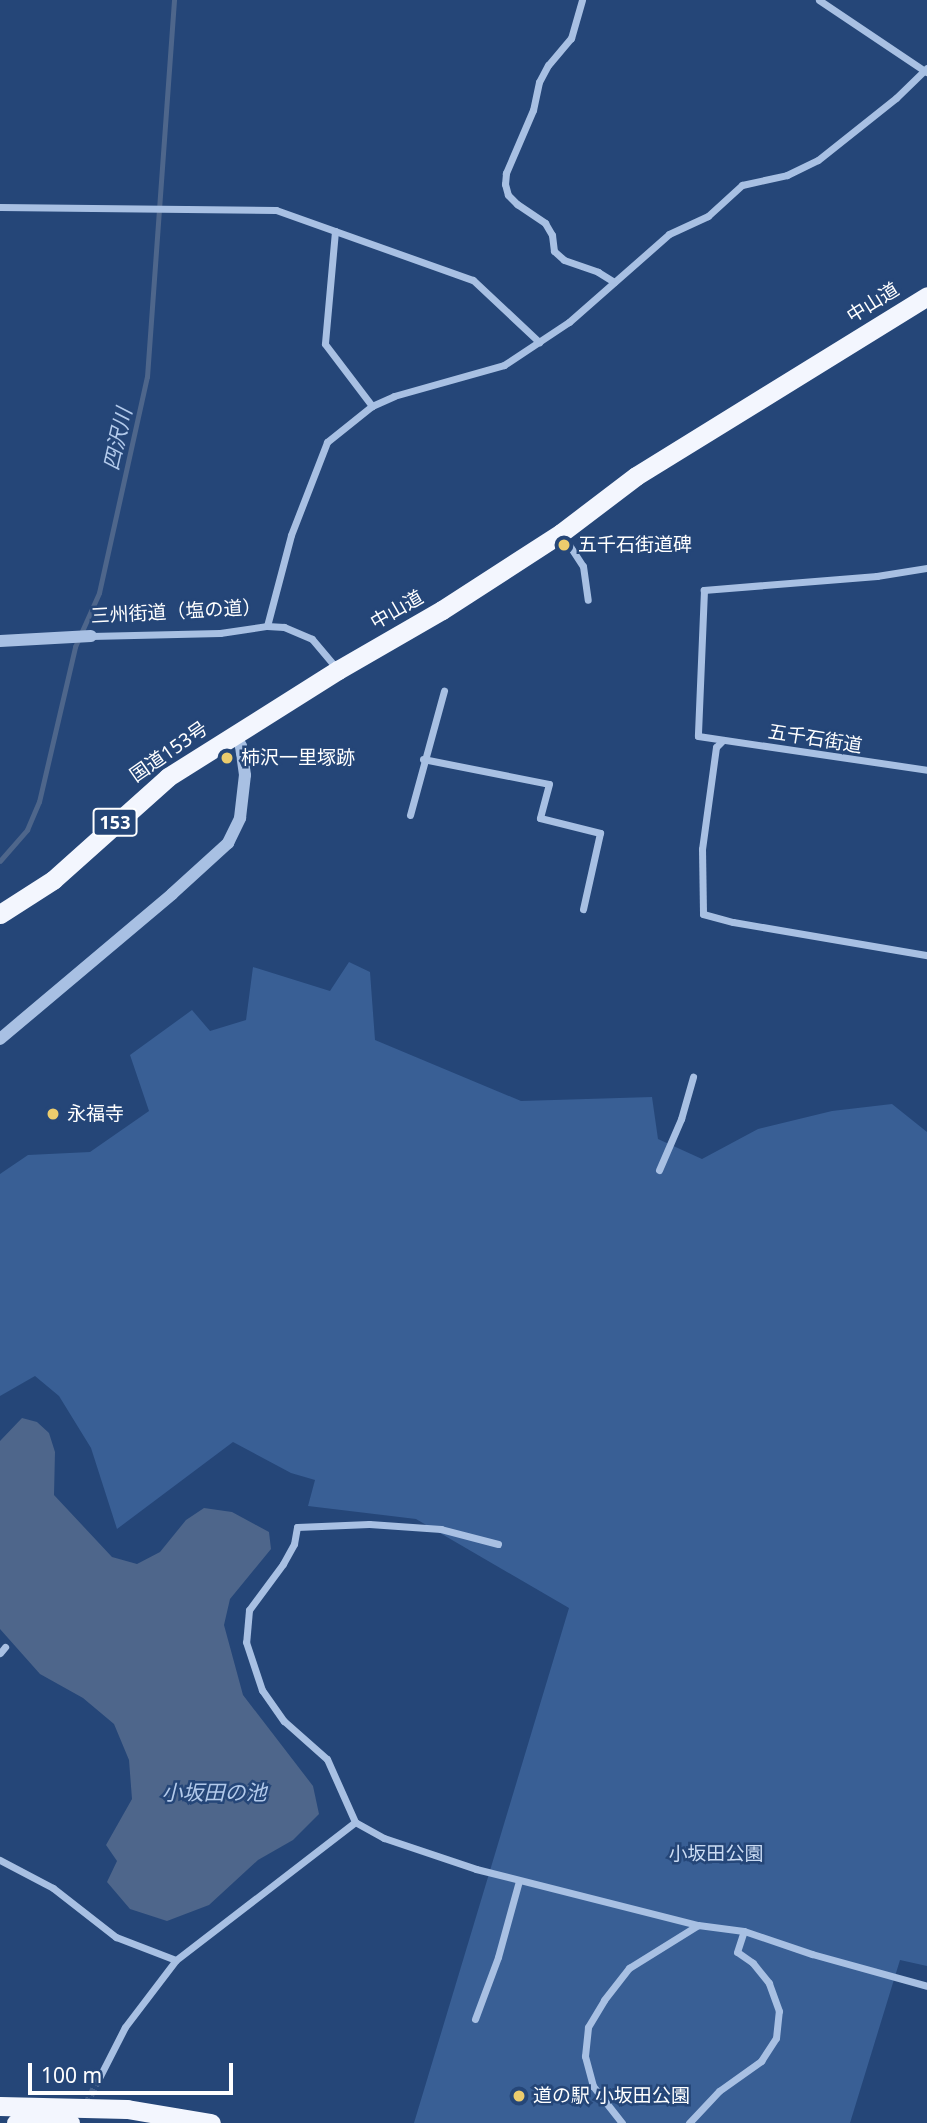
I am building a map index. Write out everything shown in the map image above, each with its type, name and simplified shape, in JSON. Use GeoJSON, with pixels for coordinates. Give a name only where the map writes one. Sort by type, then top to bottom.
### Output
{"type":"FeatureCollection","features":[{"type":"Feature","properties":{"kind":"highway","name":"中山道"},"geometry":{"type":"LineString","coordinates":[[235,735],[338,670],[442,610],[561,533],[636,475],[927,296]]}},
{"type":"Feature","properties":{"kind":"highway","name":"国道153号"},"geometry":{"type":"LineString","coordinates":[[0,914],[52,880],[168,777],[235,735]]}},
{"type":"Feature","properties":{"kind":"highway"},"geometry":{"type":"LineString","coordinates":[[0,2106],[127,2109],[211,2123]]}},
{"type":"Feature","properties":{"kind":"highway"},"geometry":{"type":"LineString","coordinates":[[16,2123],[70,2123]]}},
{"type":"Feature","properties":{"kind":"street"},"geometry":{"type":"LineString","coordinates":[[582,0],[571,38],[548,65],[539,82],[533,110],[506,173],[505,184],[508,195],[517,204],[545,223],[552,235],[554,251],[564,260],[598,272],[614,282]]}},
{"type":"Feature","properties":{"kind":"street"},"geometry":{"type":"LineString","coordinates":[[267,626],[291,535],[327,442],[372,406],[394,396],[504,366],[569,322],[669,234],[708,216],[741,185],[787,175],[818,160],[896,98],[926,70],[820,0]]}},
{"type":"Feature","properties":{"kind":"street"},"geometry":{"type":"LineString","coordinates":[[0,207],[275,210],[473,280],[539,342]]}},
{"type":"Feature","properties":{"kind":"street"},"geometry":{"type":"LineString","coordinates":[[335,231],[325,344],[372,406]]}},
{"type":"Feature","properties":{"kind":"street"},"geometry":{"type":"LineString","coordinates":[[561,533],[583,566],[587,600]]}},
{"type":"Feature","properties":{"kind":"street","name":"五千石街道"},"geometry":{"type":"LineString","coordinates":[[927,568],[877,576],[704,590],[698,736],[927,770]]}},
{"type":"Feature","properties":{"kind":"street","name":"三州街道（塩の道）"},"geometry":{"type":"LineString","coordinates":[[0,641],[70,636],[220,633],[267,626],[284,627],[312,639],[338,670]]}},
{"type":"Feature","properties":{"kind":"street"},"geometry":{"type":"LineString","coordinates":[[410,815],[423,759],[444,691]]}},
{"type":"Feature","properties":{"kind":"street"},"geometry":{"type":"LineString","coordinates":[[0,1039],[172,894],[228,842],[240,818],[244,775],[241,746],[235,735]]}},
{"type":"Feature","properties":{"kind":"street"},"geometry":{"type":"LineString","coordinates":[[722,741],[716,747],[702,849],[703,914],[733,922],[927,955]]}},
{"type":"Feature","properties":{"kind":"street"},"geometry":{"type":"LineString","coordinates":[[423,759],[549,784],[540,818],[600,833],[583,909]]}},
{"type":"Feature","properties":{"kind":"street"},"geometry":{"type":"LineString","coordinates":[[659,1170],[681,1119],[693,1077]]}},
{"type":"Feature","properties":{"kind":"street"},"geometry":{"type":"LineString","coordinates":[[498,1544],[441,1529],[369,1524],[297,1528],[294,1544],[283,1564],[249,1609],[246,1642],[262,1690],[284,1721],[327,1759],[355,1822],[367,1830],[414,1848],[519,1881],[698,1925],[744,1931],[812,1954],[927,1986]]}},
{"type":"Feature","properties":{"kind":"street"},"geometry":{"type":"LineString","coordinates":[[98,2080],[125,2027],[176,1960],[355,1822]]}},
{"type":"Feature","properties":{"kind":"street"},"geometry":{"type":"LineString","coordinates":[[0,1860],[53,1888],[116,1937],[176,1960]]}},
{"type":"Feature","properties":{"kind":"street"},"geometry":{"type":"LineString","coordinates":[[475,2019],[498,1957],[519,1881]]}},
{"type":"Feature","properties":{"kind":"street"},"geometry":{"type":"LineString","coordinates":[[622,2123],[593,2086],[585,2056],[588,2026],[629,1968],[698,1925]]}},
{"type":"Feature","properties":{"kind":"street"},"geometry":{"type":"LineString","coordinates":[[689,2123],[719,2091],[761,2061],[776,2038],[779,2011],[769,1983],[753,1963],[737,1952],[744,1931]]}},
{"type":"Feature","properties":{"kind":"green space","name":"小坂田公園"},"geometry":{"type":"Polygon","coordinates":[[[349,962],[370,972],[375,1040],[521,1101],[652,1097],[658,1139],[702,1159],[758,1129],[832,1111],[892,1104],[927,1132],[927,1966],[900,1960],[850,2123],[414,2123],[569,1608],[416,1519],[308,1506],[315,1480],[291,1473],[233,1442],[117,1529],[91,1448],[59,1396],[35,1376],[0,1396],[0,1174],[28,1155],[90,1152],[149,1111],[130,1055],[192,1010],[210,1031],[246,1020],[253,967],[330,991],[349,962]]]}},
{"type":"Feature","properties":{"kind":"water","name":"小坂田の池"},"geometry":{"type":"Polygon","coordinates":[[[22,1418],[37,1422],[49,1433],[55,1452],[54,1495],[112,1557],[137,1564],[160,1552],[186,1520],[204,1508],[232,1512],[269,1532],[271,1549],[230,1599],[224,1625],[243,1695],[313,1786],[319,1814],[293,1840],[258,1860],[209,1905],[167,1921],[130,1909],[107,1882],[117,1861],[106,1845],[132,1799],[129,1760],[114,1724],[83,1698],[40,1674],[0,1629],[0,1441],[22,1418]]]}},
{"type":"Feature","properties":{"kind":"waterway","name":"四沢川"},"geometry":{"type":"LineString","coordinates":[[0,861],[27,830],[39,802],[75,647],[99,593],[147,377],[174,0]]}},
{"type":"Feature","properties":{"kind":"tunnel"},"geometry":{"type":"LineString","coordinates":[[86,2104],[98,2080]]}},
{"type":"Feature","properties":{"kind":"place","name":"五千石街道碑"},"geometry":{"type":"Point","coordinates":[564,545]}},
{"type":"Feature","properties":{"kind":"place","name":"柿沢一里塚跡"},"geometry":{"type":"Point","coordinates":[227,758]}},
{"type":"Feature","properties":{"kind":"place","name":"永福寺"},"geometry":{"type":"Point","coordinates":[53,1114]}},
{"type":"Feature","properties":{"kind":"place","name":"道の駅 小坂田公園"},"geometry":{"type":"Point","coordinates":[519,2096]}}]}
